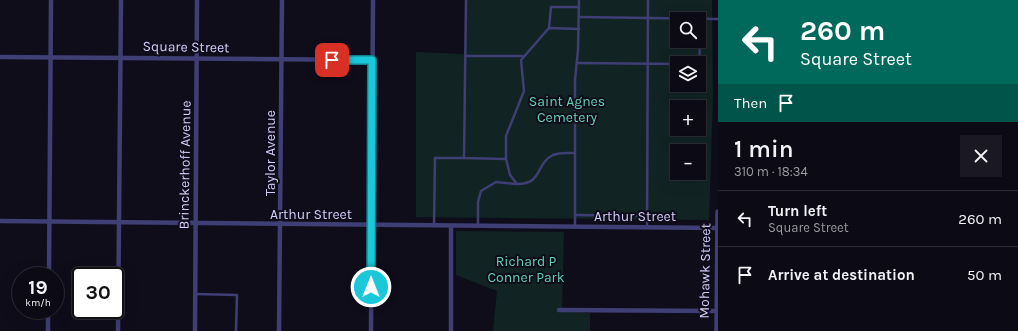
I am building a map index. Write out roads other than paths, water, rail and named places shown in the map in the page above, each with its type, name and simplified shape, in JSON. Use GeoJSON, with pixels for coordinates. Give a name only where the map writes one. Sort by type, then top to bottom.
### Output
{"type":"FeatureCollection","features":[{"type":"Feature","properties":{"kind":"street"},"geometry":{"type":"LineString","coordinates":[[49,267],[51,0]]}},
{"type":"Feature","properties":{"kind":"street"},"geometry":{"type":"LineString","coordinates":[[118,331],[121,0]]}},
{"type":"Feature","properties":{"kind":"street","name":"Brinckerhoff Avenue"},"geometry":{"type":"LineString","coordinates":[[195,331],[198,0]]}},
{"type":"Feature","properties":{"kind":"street","name":"Taylor Avenue"},"geometry":{"type":"LineString","coordinates":[[279,331],[282,0]]}},
{"type":"Feature","properties":{"kind":"street"},"geometry":{"type":"LineString","coordinates":[[371,331],[370,225],[372,0]]}},
{"type":"Feature","properties":{"kind":"street","name":"Square Street"},"geometry":{"type":"LineString","coordinates":[[0,57],[372,60]]}},
{"type":"Feature","properties":{"kind":"street","name":"Mohawk Street"},"geometry":{"type":"LineString","coordinates":[[717,331],[718,212]]}},
{"type":"Feature","properties":{"kind":"street","name":"Arthur Street"},"geometry":{"type":"LineString","coordinates":[[0,222],[718,228]]}},
{"type":"Feature","properties":{"kind":"street"},"geometry":{"type":"LineString","coordinates":[[451,226],[451,331]]}},
{"type":"Feature","properties":{"kind":"street"},"geometry":{"type":"LineString","coordinates":[[559,310],[717,311]]}},
{"type":"Feature","properties":{"kind":"street"},"geometry":{"type":"LineString","coordinates":[[48,319],[48,331]]}},
{"type":"Feature","properties":{"kind":"lane"},"geometry":{"type":"LineString","coordinates":[[464,158],[466,0]]}},
{"type":"Feature","properties":{"kind":"lane"},"geometry":{"type":"LineString","coordinates":[[575,227],[575,80],[579,0]]}},
{"type":"Feature","properties":{"kind":"lane"},"geometry":{"type":"LineString","coordinates":[[647,228],[648,0]]}},
{"type":"Feature","properties":{"kind":"lane"},"geometry":{"type":"LineString","coordinates":[[517,184],[510,175],[506,158],[506,136],[524,91],[520,67],[523,56],[548,28],[551,7],[579,7]]}},
{"type":"Feature","properties":{"kind":"lane"},"geometry":{"type":"LineString","coordinates":[[579,17],[670,18]]}},
{"type":"Feature","properties":{"kind":"lane"},"geometry":{"type":"LineString","coordinates":[[706,18],[718,19]]}},
{"type":"Feature","properties":{"kind":"lane"},"geometry":{"type":"LineString","coordinates":[[548,28],[578,29]]}},
{"type":"Feature","properties":{"kind":"lane"},"geometry":{"type":"LineString","coordinates":[[466,56],[523,56]]}},
{"type":"Feature","properties":{"kind":"lane"},"geometry":{"type":"LineString","coordinates":[[577,63],[670,64]]}},
{"type":"Feature","properties":{"kind":"lane"},"geometry":{"type":"LineString","coordinates":[[478,226],[478,202],[481,191],[496,182],[517,184],[532,182],[545,162],[552,155],[558,153],[575,153]]}},
{"type":"Feature","properties":{"kind":"lane"},"geometry":{"type":"LineString","coordinates":[[434,226],[435,158],[506,158]]}},
{"type":"Feature","properties":{"kind":"lane"},"geometry":{"type":"LineString","coordinates":[[575,215],[647,216]]}},
{"type":"Feature","properties":{"kind":"lane"},"geometry":{"type":"LineString","coordinates":[[195,294],[237,295],[236,331]]}},
{"type":"Feature","properties":{"kind":"park label","name":"Saint Agnes Cemetery"},"geometry":{"type":"Point","coordinates":[567,110]}},
{"type":"Feature","properties":{"kind":"park label","name":"Richard P Conner Park"},"geometry":{"type":"Point","coordinates":[526,270]}}]}
